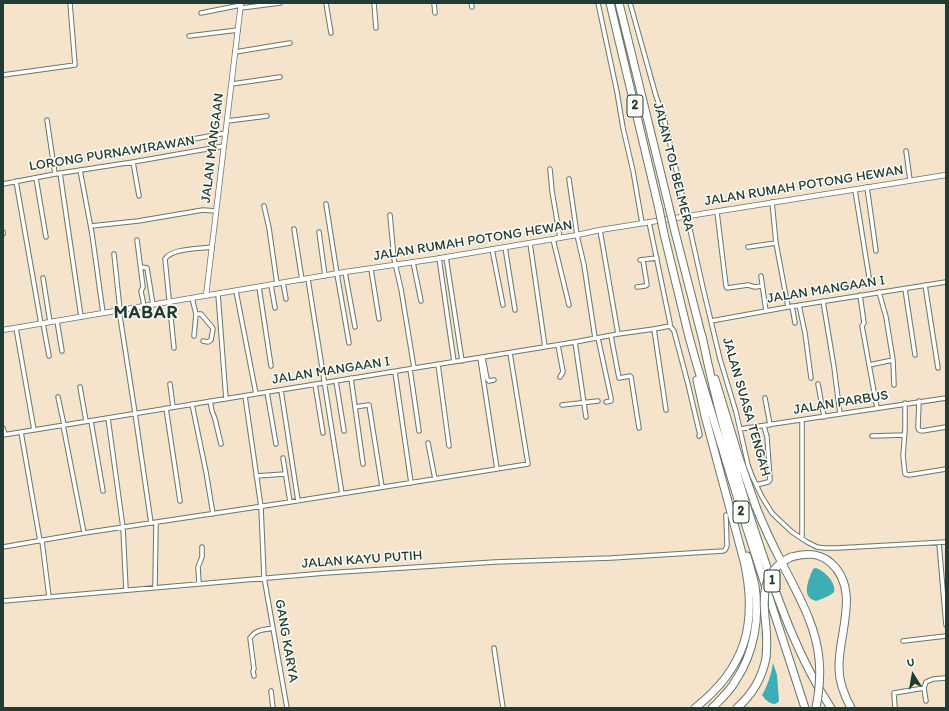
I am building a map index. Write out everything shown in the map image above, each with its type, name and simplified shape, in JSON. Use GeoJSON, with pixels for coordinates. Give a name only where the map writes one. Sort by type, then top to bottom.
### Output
{"type":"FeatureCollection","features":[{"type":"Feature","properties":{"kind":"highway","name":"JALAN TOL BELMERA"},"geometry":{"type":"LineString","coordinates":[[610,3],[688,333]]}},
{"type":"Feature","properties":{"kind":"highway","name":"JALAN TOL BELMERA"},"geometry":{"type":"LineString","coordinates":[[619,3],[702,336]]}},
{"type":"Feature","properties":{"kind":"highway","name":"2"},"geometry":{"type":"LineString","coordinates":[[688,333],[730,476],[805,708]]}},
{"type":"Feature","properties":{"kind":"highway"},"geometry":{"type":"LineString","coordinates":[[688,333],[705,416],[746,571],[749,589],[748,626],[734,666],[720,686],[695,708]]}},
{"type":"Feature","properties":{"kind":"highway","name":"2"},"geometry":{"type":"LineString","coordinates":[[702,336],[728,447]]}},
{"type":"Feature","properties":{"kind":"highway"},"geometry":{"type":"LineString","coordinates":[[702,336],[739,458],[756,507],[771,542],[806,611],[816,642],[820,669],[819,691],[816,708]]}},
{"type":"Feature","properties":{"kind":"highway","name":"1"},"geometry":{"type":"LineString","coordinates":[[728,447],[751,521],[784,616],[807,668],[831,708]]}},
{"type":"Feature","properties":{"kind":"highway"},"geometry":{"type":"LineString","coordinates":[[712,708],[730,690],[742,670],[753,638],[757,614],[753,576],[716,457]]}},
{"type":"Feature","properties":{"kind":"highway"},"geometry":{"type":"LineString","coordinates":[[739,706],[748,697],[757,684],[764,668],[767,647],[764,593],[771,573],[785,560],[804,554],[816,555],[829,561],[839,573],[844,586],[846,600],[845,617],[839,666],[840,680],[843,691],[851,708]]}},
{"type":"Feature","properties":{"kind":"street"},"geometry":{"type":"LineString","coordinates":[[3,74],[75,65],[70,3]]}},
{"type":"Feature","properties":{"kind":"street"},"geometry":{"type":"LineString","coordinates":[[201,12],[241,6],[280,3]]}},
{"type":"Feature","properties":{"kind":"street"},"geometry":{"type":"LineString","coordinates":[[326,3],[331,33]]}},
{"type":"Feature","properties":{"kind":"street"},"geometry":{"type":"LineString","coordinates":[[374,3],[376,28]]}},
{"type":"Feature","properties":{"kind":"street"},"geometry":{"type":"LineString","coordinates":[[434,3],[435,12]]}},
{"type":"Feature","properties":{"kind":"street"},"geometry":{"type":"LineString","coordinates":[[598,3],[633,171],[642,223]]}},
{"type":"Feature","properties":{"kind":"street","name":"JALAN SUASA TENGAH"},"geometry":{"type":"LineString","coordinates":[[630,3],[656,96],[664,118],[711,321],[740,429],[748,465],[762,497],[774,516],[792,532],[817,547],[829,548],[946,542]]}},
{"type":"Feature","properties":{"kind":"street","name":"JALAN MANGAAN"},"geometry":{"type":"LineString","coordinates":[[206,296],[241,6]]}},
{"type":"Feature","properties":{"kind":"street"},"geometry":{"type":"LineString","coordinates":[[189,36],[238,30]]}},
{"type":"Feature","properties":{"kind":"street"},"geometry":{"type":"LineString","coordinates":[[236,52],[290,43]]}},
{"type":"Feature","properties":{"kind":"street"},"geometry":{"type":"LineString","coordinates":[[232,84],[280,77]]}},
{"type":"Feature","properties":{"kind":"street"},"geometry":{"type":"LineString","coordinates":[[227,121],[268,116]]}},
{"type":"Feature","properties":{"kind":"street"},"geometry":{"type":"LineString","coordinates":[[47,120],[55,174]]}},
{"type":"Feature","properties":{"kind":"street"},"geometry":{"type":"LineString","coordinates":[[155,146],[226,133]]}},
{"type":"Feature","properties":{"kind":"street","name":"LORONG PURNAWIRAWAN"},"geometry":{"type":"LineString","coordinates":[[3,184],[224,146]]}},
{"type":"Feature","properties":{"kind":"street"},"geometry":{"type":"LineString","coordinates":[[906,151],[910,180]]}},
{"type":"Feature","properties":{"kind":"street"},"geometry":{"type":"LineString","coordinates":[[133,162],[139,196]]}},
{"type":"Feature","properties":{"kind":"street"},"geometry":{"type":"LineString","coordinates":[[80,170],[103,313]]}},
{"type":"Feature","properties":{"kind":"street"},"geometry":{"type":"LineString","coordinates":[[550,170],[560,238]]}},
{"type":"Feature","properties":{"kind":"street"},"geometry":{"type":"LineString","coordinates":[[60,173],[81,317]]}},
{"type":"Feature","properties":{"kind":"street","name":"JALAN RUMAH POTONG HEWAN"},"geometry":{"type":"LineString","coordinates":[[3,330],[345,272],[446,257],[642,223],[855,190],[946,174]]}},
{"type":"Feature","properties":{"kind":"street"},"geometry":{"type":"LineString","coordinates":[[36,178],[46,237]]}},
{"type":"Feature","properties":{"kind":"street"},"geometry":{"type":"LineString","coordinates":[[569,179],[577,235],[584,265],[596,338],[611,398],[611,401],[606,402]]}},
{"type":"Feature","properties":{"kind":"street"},"geometry":{"type":"LineString","coordinates":[[16,181],[49,356]]}},
{"type":"Feature","properties":{"kind":"street"},"geometry":{"type":"LineString","coordinates":[[867,187],[876,251]]}},
{"type":"Feature","properties":{"kind":"street"},"geometry":{"type":"LineString","coordinates":[[855,190],[869,277]]}},
{"type":"Feature","properties":{"kind":"street"},"geometry":{"type":"LineString","coordinates":[[772,202],[776,243],[795,323]]}},
{"type":"Feature","properties":{"kind":"street"},"geometry":{"type":"LineString","coordinates":[[326,204],[336,274],[349,343]]}},
{"type":"Feature","properties":{"kind":"street"},"geometry":{"type":"LineString","coordinates":[[264,206],[269,228],[277,284]]}},
{"type":"Feature","properties":{"kind":"street"},"geometry":{"type":"LineString","coordinates":[[90,226],[138,221],[203,210],[216,210]]}},
{"type":"Feature","properties":{"kind":"street"},"geometry":{"type":"LineString","coordinates":[[717,212],[727,288],[748,285],[755,287],[762,286]]}},
{"type":"Feature","properties":{"kind":"street"},"geometry":{"type":"LineString","coordinates":[[390,215],[412,369],[419,430]]}},
{"type":"Feature","properties":{"kind":"street"},"geometry":{"type":"LineString","coordinates":[[649,222],[670,326],[674,331],[688,384],[700,434],[699,436]]}},
{"type":"Feature","properties":{"kind":"street"},"geometry":{"type":"LineString","coordinates":[[294,229],[302,280]]}},
{"type":"Feature","properties":{"kind":"street"},"geometry":{"type":"LineString","coordinates":[[600,230],[618,334]]}},
{"type":"Feature","properties":{"kind":"street"},"geometry":{"type":"LineString","coordinates":[[319,232],[325,276]]}},
{"type":"Feature","properties":{"kind":"street"},"geometry":{"type":"LineString","coordinates":[[553,239],[569,305]]}},
{"type":"Feature","properties":{"kind":"street"},"geometry":{"type":"LineString","coordinates":[[136,240],[143,287],[141,291],[144,306]]}},
{"type":"Feature","properties":{"kind":"street"},"geometry":{"type":"LineString","coordinates":[[530,243],[545,347]]}},
{"type":"Feature","properties":{"kind":"street"},"geometry":{"type":"LineString","coordinates":[[748,247],[776,243]]}},
{"type":"Feature","properties":{"kind":"street"},"geometry":{"type":"LineString","coordinates":[[505,247],[515,310]]}},
{"type":"Feature","properties":{"kind":"street"},"geometry":{"type":"LineString","coordinates":[[174,348],[170,302],[164,261],[166,257],[179,251],[212,248]]}},
{"type":"Feature","properties":{"kind":"street"},"geometry":{"type":"LineString","coordinates":[[492,249],[502,305]]}},
{"type":"Feature","properties":{"kind":"street"},"geometry":{"type":"LineString","coordinates":[[114,254],[120,310],[151,523]]}},
{"type":"Feature","properties":{"kind":"street"},"geometry":{"type":"LineString","coordinates":[[446,257],[462,361]]}},
{"type":"Feature","properties":{"kind":"street"},"geometry":{"type":"LineString","coordinates":[[439,258],[454,362]]}},
{"type":"Feature","properties":{"kind":"street"},"geometry":{"type":"LineString","coordinates":[[637,287],[647,285],[642,260],[657,258]]}},
{"type":"Feature","properties":{"kind":"street"},"geometry":{"type":"LineString","coordinates":[[414,262],[421,301]]}},
{"type":"Feature","properties":{"kind":"street"},"geometry":{"type":"LineString","coordinates":[[140,267],[147,268],[153,305]]}},
{"type":"Feature","properties":{"kind":"street"},"geometry":{"type":"LineString","coordinates":[[371,269],[380,319]]}},
{"type":"Feature","properties":{"kind":"street"},"geometry":{"type":"LineString","coordinates":[[345,272],[354,327]]}},
{"type":"Feature","properties":{"kind":"street"},"geometry":{"type":"LineString","coordinates":[[761,276],[766,311]]}},
{"type":"Feature","properties":{"kind":"street"},"geometry":{"type":"LineString","coordinates":[[43,278],[50,322]]}},
{"type":"Feature","properties":{"kind":"street"},"geometry":{"type":"LineString","coordinates":[[308,279],[342,494]]}},
{"type":"Feature","properties":{"kind":"street","name":"JALAN MANGAAN I"},"geometry":{"type":"LineString","coordinates":[[711,321],[823,301],[946,282]]}},
{"type":"Feature","properties":{"kind":"street"},"geometry":{"type":"LineString","coordinates":[[283,283],[286,299]]}},
{"type":"Feature","properties":{"kind":"street"},"geometry":{"type":"LineString","coordinates":[[271,285],[275,308]]}},
{"type":"Feature","properties":{"kind":"street"},"geometry":{"type":"LineString","coordinates":[[925,285],[938,368]]}},
{"type":"Feature","properties":{"kind":"street"},"geometry":{"type":"LineString","coordinates":[[259,287],[271,366]]}},
{"type":"Feature","properties":{"kind":"street"},"geometry":{"type":"LineString","coordinates":[[905,289],[915,355]]}},
{"type":"Feature","properties":{"kind":"street"},"geometry":{"type":"LineString","coordinates":[[236,291],[256,394]]}},
{"type":"Feature","properties":{"kind":"street"},"geometry":{"type":"LineString","coordinates":[[879,292],[886,317],[893,360],[894,385]]}},
{"type":"Feature","properties":{"kind":"street"},"geometry":{"type":"LineString","coordinates":[[218,294],[226,399]]}},
{"type":"Feature","properties":{"kind":"street"},"geometry":{"type":"LineString","coordinates":[[860,295],[864,323],[862,326],[877,408]]}},
{"type":"Feature","properties":{"kind":"street"},"geometry":{"type":"LineString","coordinates":[[192,298],[196,314],[194,336]]}},
{"type":"Feature","properties":{"kind":"street"},"geometry":{"type":"LineString","coordinates":[[823,301],[840,414]]}},
{"type":"Feature","properties":{"kind":"street"},"geometry":{"type":"LineString","coordinates":[[342,304],[350,302]]}},
{"type":"Feature","properties":{"kind":"street"},"geometry":{"type":"LineString","coordinates":[[799,305],[805,333],[811,378]]}},
{"type":"Feature","properties":{"kind":"street"},"geometry":{"type":"LineString","coordinates":[[196,314],[201,314],[213,329],[211,340],[208,342],[203,341]]}},
{"type":"Feature","properties":{"kind":"street"},"geometry":{"type":"LineString","coordinates":[[57,321],[62,351]]}},
{"type":"Feature","properties":{"kind":"street","name":"JALAN MANGAAN I"},"geometry":{"type":"LineString","coordinates":[[4,435],[670,326]]}},
{"type":"Feature","properties":{"kind":"street"},"geometry":{"type":"LineString","coordinates":[[16,328],[34,430]]}},
{"type":"Feature","properties":{"kind":"street"},"geometry":{"type":"LineString","coordinates":[[654,329],[666,410]]}},
{"type":"Feature","properties":{"kind":"street"},"geometry":{"type":"LineString","coordinates":[[611,336],[619,378],[631,377],[640,428]]}},
{"type":"Feature","properties":{"kind":"street"},"geometry":{"type":"LineString","coordinates":[[575,342],[586,417]]}},
{"type":"Feature","properties":{"kind":"street"},"geometry":{"type":"LineString","coordinates":[[558,345],[562,372],[560,377]]}},
{"type":"Feature","properties":{"kind":"street"},"geometry":{"type":"LineString","coordinates":[[3,547],[528,464],[510,353]]}},
{"type":"Feature","properties":{"kind":"street"},"geometry":{"type":"LineString","coordinates":[[481,358],[498,469]]}},
{"type":"Feature","properties":{"kind":"street"},"geometry":{"type":"LineString","coordinates":[[481,358],[486,379],[489,381],[494,380]]}},
{"type":"Feature","properties":{"kind":"street"},"geometry":{"type":"LineString","coordinates":[[869,365],[893,360]]}},
{"type":"Feature","properties":{"kind":"street"},"geometry":{"type":"LineString","coordinates":[[438,364],[449,446]]}},
{"type":"Feature","properties":{"kind":"street"},"geometry":{"type":"LineString","coordinates":[[395,372],[411,483]]}},
{"type":"Feature","properties":{"kind":"street"},"geometry":{"type":"LineString","coordinates":[[351,378],[363,464]]}},
{"type":"Feature","properties":{"kind":"street"},"geometry":{"type":"LineString","coordinates":[[336,381],[344,430]]}},
{"type":"Feature","properties":{"kind":"street"},"geometry":{"type":"LineString","coordinates":[[170,384],[173,407]]}},
{"type":"Feature","properties":{"kind":"street"},"geometry":{"type":"LineString","coordinates":[[316,384],[323,433]]}},
{"type":"Feature","properties":{"kind":"street"},"geometry":{"type":"LineString","coordinates":[[818,384],[824,417]]}},
{"type":"Feature","properties":{"kind":"street"},"geometry":{"type":"LineString","coordinates":[[80,387],[103,491]]}},
{"type":"Feature","properties":{"kind":"street"},"geometry":{"type":"LineString","coordinates":[[281,390],[298,501]]}},
{"type":"Feature","properties":{"kind":"street"},"geometry":{"type":"LineString","coordinates":[[266,392],[276,444]]}},
{"type":"Feature","properties":{"kind":"street","name":"GANG KARYA"},"geometry":{"type":"LineString","coordinates":[[245,396],[261,507],[264,578],[287,708]]}},
{"type":"Feature","properties":{"kind":"street"},"geometry":{"type":"LineString","coordinates":[[58,397],[84,533]]}},
{"type":"Feature","properties":{"kind":"street"},"geometry":{"type":"LineString","coordinates":[[765,398],[770,425]]}},
{"type":"Feature","properties":{"kind":"street","name":"JALAN PARBUS"},"geometry":{"type":"LineString","coordinates":[[740,429],[946,398]]}},
{"type":"Feature","properties":{"kind":"street"},"geometry":{"type":"LineString","coordinates":[[562,405],[598,401]]}},
{"type":"Feature","properties":{"kind":"street"},"geometry":{"type":"LineString","coordinates":[[210,402],[221,444]]}},
{"type":"Feature","properties":{"kind":"street"},"geometry":{"type":"LineString","coordinates":[[919,403],[919,430],[922,431],[946,427]]}},
{"type":"Feature","properties":{"kind":"street"},"geometry":{"type":"LineString","coordinates":[[192,404],[213,514]]}},
{"type":"Feature","properties":{"kind":"street"},"geometry":{"type":"LineString","coordinates":[[905,405],[903,456],[905,474],[946,469]]}},
{"type":"Feature","properties":{"kind":"street"},"geometry":{"type":"LineString","coordinates":[[355,407],[369,406],[382,487]]}},
{"type":"Feature","properties":{"kind":"street"},"geometry":{"type":"LineString","coordinates":[[166,408],[180,502]]}},
{"type":"Feature","properties":{"kind":"street"},"geometry":{"type":"LineString","coordinates":[[108,418],[123,528],[126,590]]}},
{"type":"Feature","properties":{"kind":"street"},"geometry":{"type":"LineString","coordinates":[[802,420],[802,538]]}},
{"type":"Feature","properties":{"kind":"street"},"geometry":{"type":"LineString","coordinates":[[756,485],[768,482],[770,480],[767,437],[764,426]]}},
{"type":"Feature","properties":{"kind":"street"},"geometry":{"type":"LineString","coordinates":[[3,428],[4,435]]}},
{"type":"Feature","properties":{"kind":"street"},"geometry":{"type":"LineString","coordinates":[[21,432],[41,541],[49,597]]}},
{"type":"Feature","properties":{"kind":"street"},"geometry":{"type":"LineString","coordinates":[[872,436],[904,435]]}},
{"type":"Feature","properties":{"kind":"street"},"geometry":{"type":"LineString","coordinates":[[428,443],[435,479]]}},
{"type":"Feature","properties":{"kind":"street"},"geometry":{"type":"LineString","coordinates":[[283,458],[290,502]]}},
{"type":"Feature","properties":{"kind":"street"},"geometry":{"type":"LineString","coordinates":[[256,476],[285,472],[293,469]]}},
{"type":"Feature","properties":{"kind":"street","name":"JALAN KAYU PUTIH"},"geometry":{"type":"LineString","coordinates":[[3,601],[325,572],[723,551],[727,546],[726,515]]}},
{"type":"Feature","properties":{"kind":"street"},"geometry":{"type":"LineString","coordinates":[[155,587],[156,523]]}},
{"type":"Feature","properties":{"kind":"street"},"geometry":{"type":"LineString","coordinates":[[939,543],[946,626]]}},
{"type":"Feature","properties":{"kind":"street"},"geometry":{"type":"LineString","coordinates":[[199,583],[198,567],[202,557],[202,547]]}},
{"type":"Feature","properties":{"kind":"street"},"geometry":{"type":"LineString","coordinates":[[254,676],[250,638],[256,631],[273,628]]}},
{"type":"Feature","properties":{"kind":"street"},"geometry":{"type":"LineString","coordinates":[[903,641],[946,636]]}},
{"type":"Feature","properties":{"kind":"street"},"geometry":{"type":"LineString","coordinates":[[494,648],[503,708]]}},
{"type":"Feature","properties":{"kind":"street"},"geometry":{"type":"LineString","coordinates":[[926,701],[924,688],[926,682],[933,679],[946,678]]}},
{"type":"Feature","properties":{"kind":"street"},"geometry":{"type":"LineString","coordinates":[[895,708],[894,693],[924,688]]}},
{"type":"Feature","properties":{"kind":"street"},"geometry":{"type":"LineString","coordinates":[[271,691],[273,708]]}},
{"type":"Feature","properties":{"kind":"water"},"geometry":{"type":"Polygon","coordinates":[[[815,568],[822,571],[829,577],[834,588],[834,592],[831,595],[816,601],[808,596],[807,592],[807,587],[813,569],[815,568]]]}},
{"type":"Feature","properties":{"kind":"water"},"geometry":{"type":"Polygon","coordinates":[[[773,663],[777,675],[779,701],[775,704],[772,704],[762,695],[769,680],[773,663]]]}},
{"type":"Feature","properties":{"kind":"waterway"},"geometry":{"type":"LineString","coordinates":[[875,410],[946,400]]}},
{"type":"Feature","properties":{"kind":"district","name":"MABAR"},"geometry":{"type":"Point","coordinates":[146,313]}}]}
